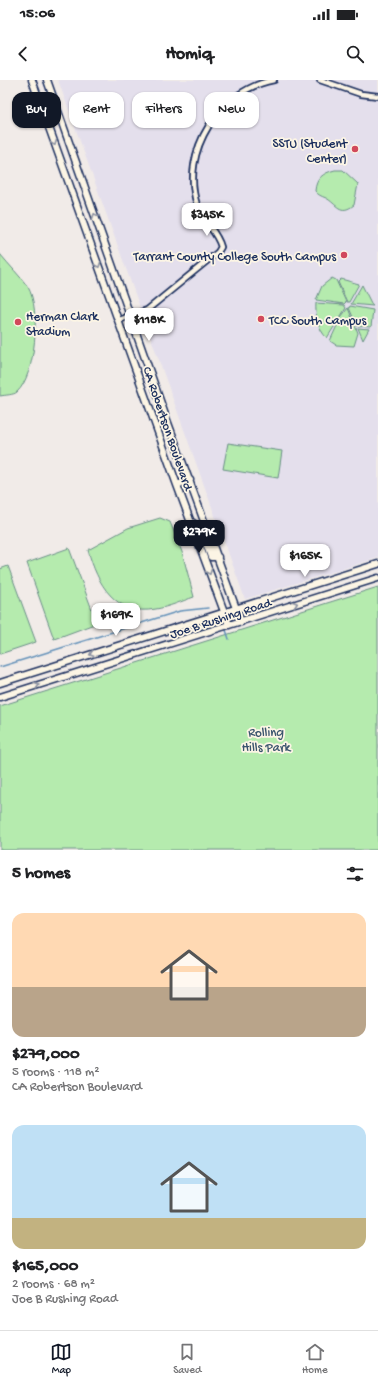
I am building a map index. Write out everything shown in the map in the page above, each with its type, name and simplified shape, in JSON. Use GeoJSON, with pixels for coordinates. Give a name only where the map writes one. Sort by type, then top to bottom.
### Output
{"type":"FeatureCollection","features":[{"type":"Feature","properties":{"kind":"street","name":"CA Robertson Boulevard"},"geometry":{"type":"LineString","coordinates":[[32,80],[190,521],[229,625]]}},
{"type":"Feature","properties":{"kind":"street","name":"CA Robertson Boulevard"},"geometry":{"type":"LineString","coordinates":[[47,80],[164,412],[241,622]]}},
{"type":"Feature","properties":{"kind":"street"},"geometry":{"type":"LineString","coordinates":[[119,320],[131,317],[149,309],[218,252],[221,247],[219,240],[202,216],[197,205],[193,187],[196,154],[205,131],[228,103],[253,87],[274,80]]}},
{"type":"Feature","properties":{"kind":"street"},"geometry":{"type":"LineString","coordinates":[[320,80],[361,94],[378,96]]}},
{"type":"Feature","properties":{"kind":"street"},"geometry":{"type":"LineString","coordinates":[[61,163],[74,158]]}},
{"type":"Feature","properties":{"kind":"street"},"geometry":{"type":"LineString","coordinates":[[153,416],[164,412]]}},
{"type":"Feature","properties":{"kind":"street"},"geometry":{"type":"LineString","coordinates":[[177,485],[190,480]]}},
{"type":"Feature","properties":{"kind":"street"},"geometry":{"type":"LineString","coordinates":[[190,521],[200,527],[211,557],[218,557]]}},
{"type":"Feature","properties":{"kind":"street","name":"Joe B Rushing Road"},"geometry":{"type":"LineString","coordinates":[[0,683],[378,564]]}},
{"type":"Feature","properties":{"kind":"street","name":"Joe B Rushing Road"},"geometry":{"type":"LineString","coordinates":[[0,697],[378,578]]}},
{"type":"Feature","properties":{"kind":"shaded area","name":"TCC South Campus"},"geometry":{"type":"Polygon","coordinates":[[[58,80],[378,80],[378,558],[245,599],[75,128],[124,128],[124,92],[69,92],[69,111],[58,80]]]}},
{"type":"Feature","properties":{"kind":"green space"},"geometry":{"type":"Polygon","coordinates":[[[335,170],[343,170],[358,184],[354,205],[349,208],[339,208],[330,200],[315,191],[319,179],[327,173],[335,170]]]}},
{"type":"Feature","properties":{"kind":"green space","name":"Herman Clark Stadium"},"geometry":{"type":"Polygon","coordinates":[[[0,254],[28,287],[32,297],[35,325],[29,372],[23,384],[16,393],[0,396],[0,254]]]}},
{"type":"Feature","properties":{"kind":"green space"},"geometry":{"type":"Polygon","coordinates":[[[332,278],[336,280],[346,302],[344,304],[316,300],[322,286],[332,278]]]}},
{"type":"Feature","properties":{"kind":"green space"},"geometry":{"type":"Polygon","coordinates":[[[341,279],[359,284],[349,302],[347,302],[338,282],[341,279]]]}},
{"type":"Feature","properties":{"kind":"green space"},"geometry":{"type":"Polygon","coordinates":[[[362,285],[372,305],[373,306],[351,304],[362,285]]]}},
{"type":"Feature","properties":{"kind":"green space"},"geometry":{"type":"Polygon","coordinates":[[[316,303],[344,305],[346,308],[327,338],[321,331],[318,322],[316,303]]]}},
{"type":"Feature","properties":{"kind":"green space"},"geometry":{"type":"Polygon","coordinates":[[[350,306],[373,310],[371,327],[357,326],[349,308],[350,306]]]}},
{"type":"Feature","properties":{"kind":"green space"},"geometry":{"type":"Polygon","coordinates":[[[348,308],[358,333],[354,346],[336,345],[330,341],[341,317],[348,308]]]}},
{"type":"Feature","properties":{"kind":"green space"},"geometry":{"type":"Polygon","coordinates":[[[358,328],[369,329],[363,340],[358,328]]]}},
{"type":"Feature","properties":{"kind":"green space"},"geometry":{"type":"Polygon","coordinates":[[[228,443],[282,451],[278,478],[223,469],[228,443]]]}},
{"type":"Feature","properties":{"kind":"green space"},"geometry":{"type":"Polygon","coordinates":[[[160,518],[170,522],[182,552],[194,597],[156,609],[142,610],[129,608],[119,603],[110,595],[97,574],[88,550],[128,528],[160,518]]]}},
{"type":"Feature","properties":{"kind":"green space"},"geometry":{"type":"Polygon","coordinates":[[[69,548],[97,623],[54,639],[27,563],[69,548]]]}},
{"type":"Feature","properties":{"kind":"green space"},"geometry":{"type":"Polygon","coordinates":[[[8,566],[36,642],[0,654],[0,569],[8,566]]]}},
{"type":"Feature","properties":{"kind":"green space","name":"Rolling Hills Park"},"geometry":{"type":"Polygon","coordinates":[[[378,587],[378,850],[0,850],[0,706],[378,587]]]}},
{"type":"Feature","properties":{"kind":"waterway"},"geometry":{"type":"LineString","coordinates":[[0,667],[180,611],[208,608]]}},
{"type":"Feature","properties":{"kind":"waterway"},"geometry":{"type":"LineString","coordinates":[[226,630],[229,639]]}},
{"type":"Feature","properties":{"kind":"place","name":"SSTU (Student Center)"},"geometry":{"type":"Point","coordinates":[355,149]}},
{"type":"Feature","properties":{"kind":"place","name":"Tarrant County College South Campus"},"geometry":{"type":"Point","coordinates":[344,255]}},
{"type":"Feature","properties":{"kind":"place","name":"TCC South Campus"},"geometry":{"type":"Point","coordinates":[261,319]}},
{"type":"Feature","properties":{"kind":"place","name":"Herman Clark Stadium"},"geometry":{"type":"Point","coordinates":[18,322]}}]}
